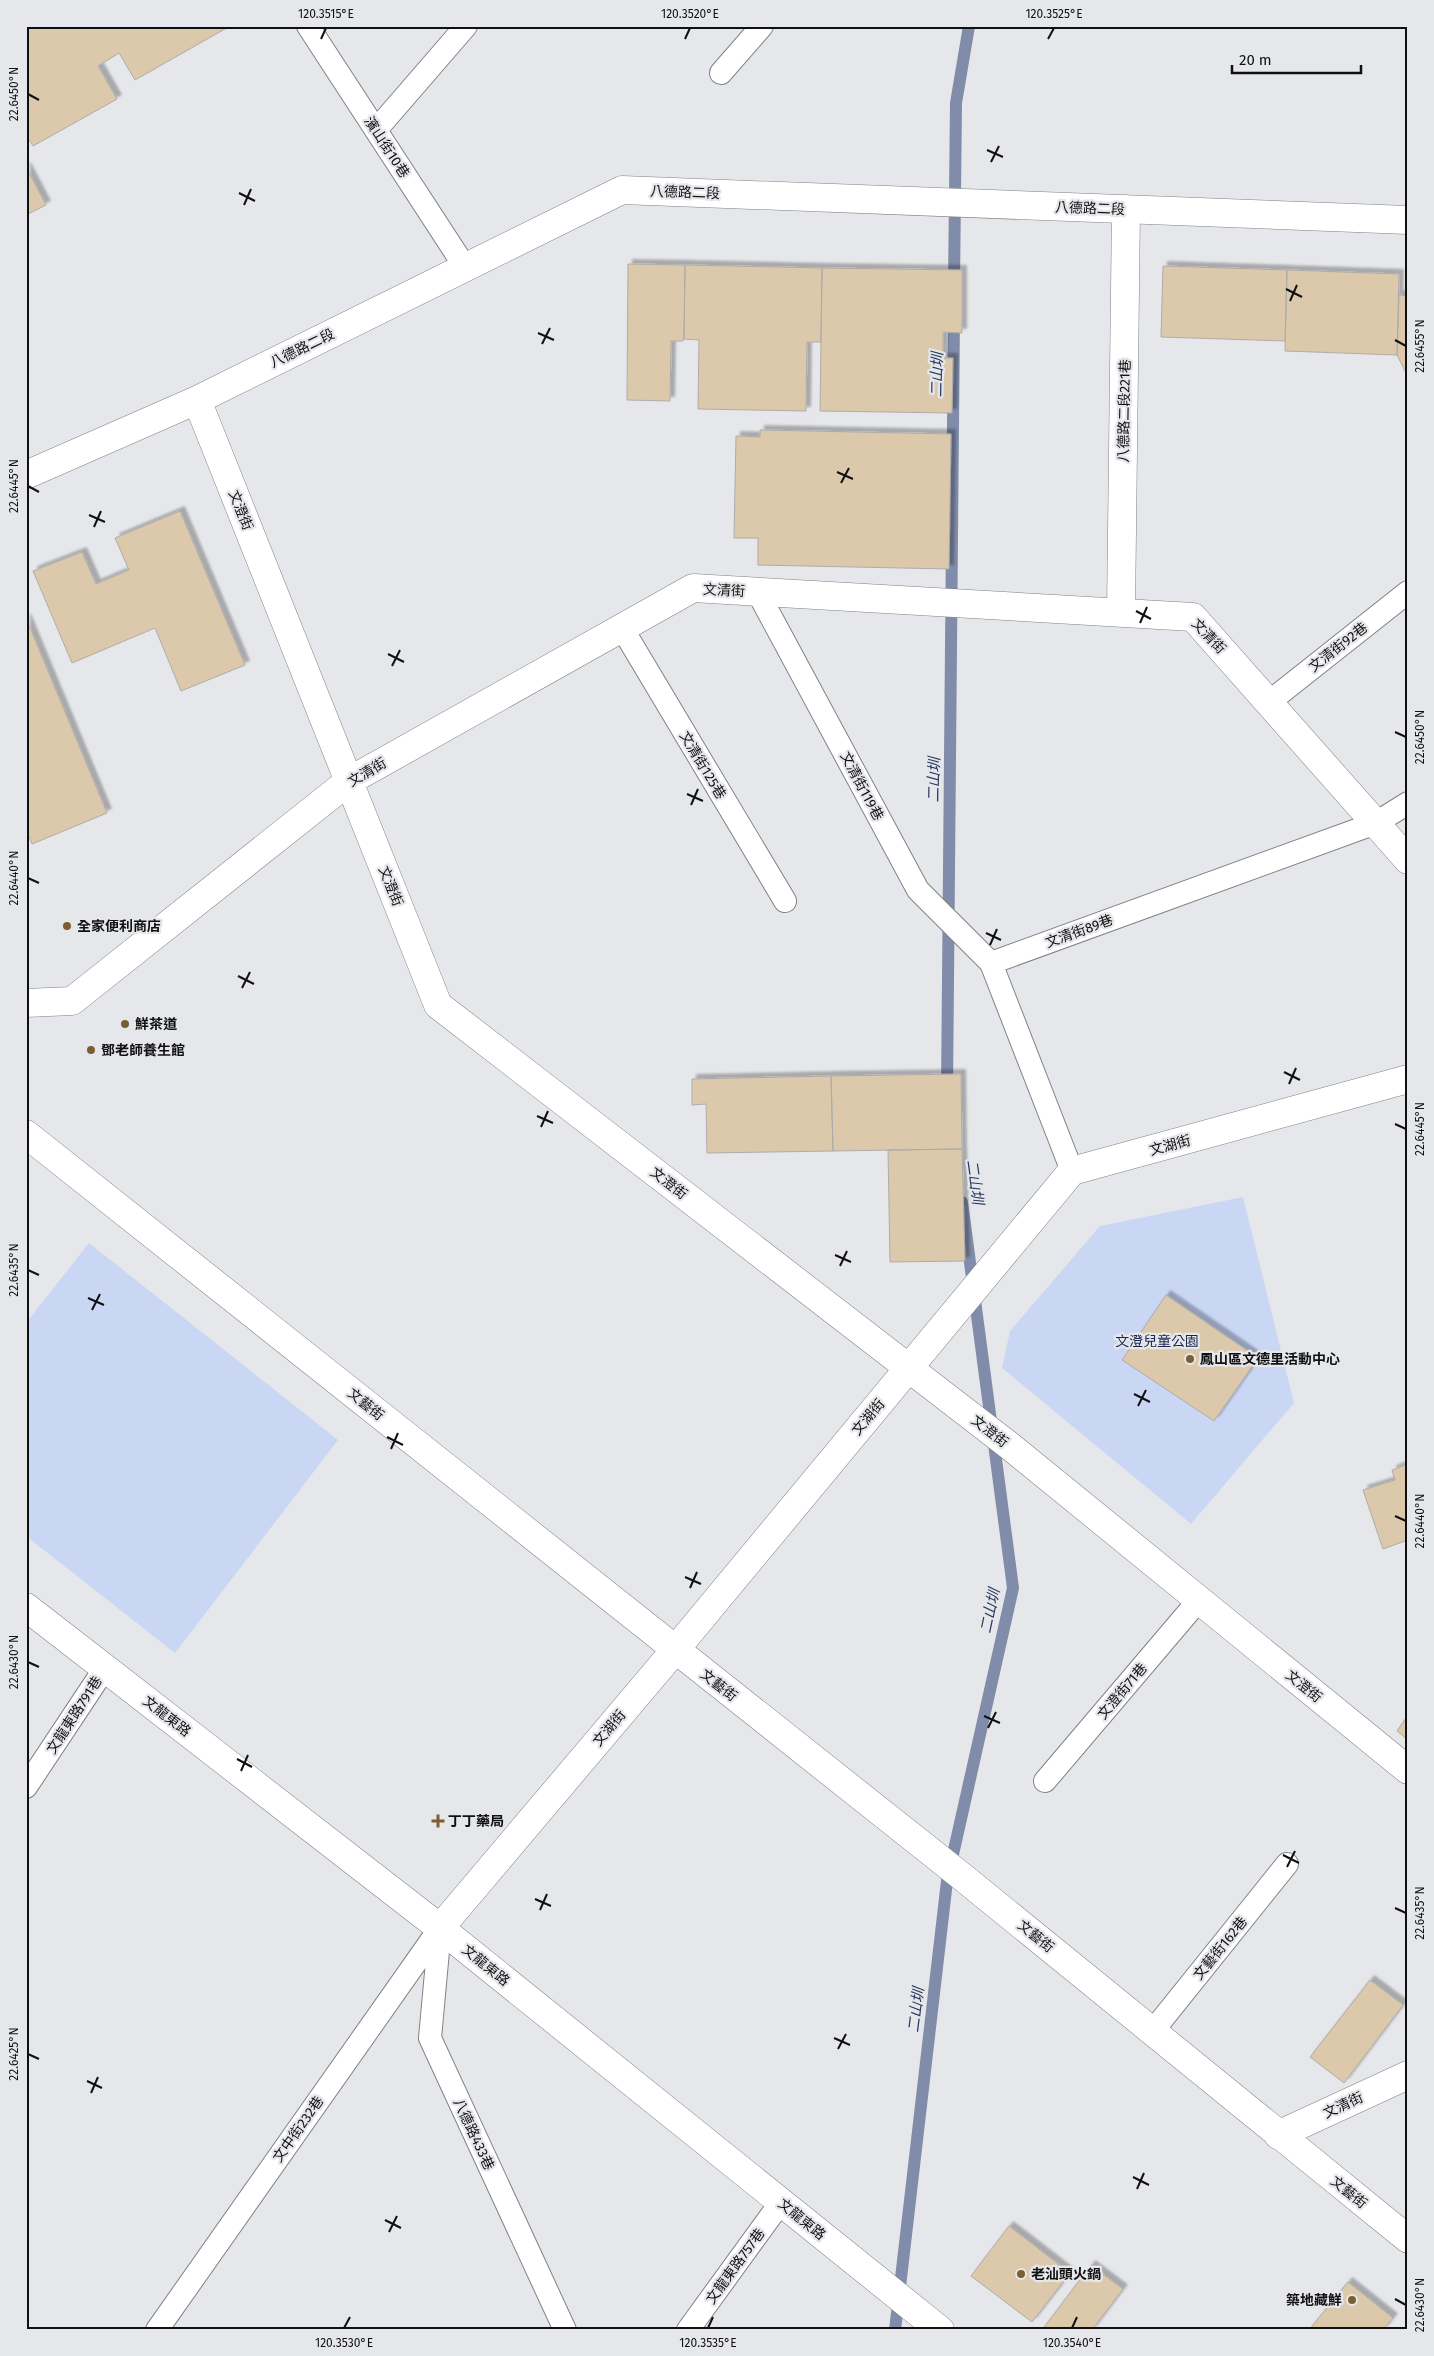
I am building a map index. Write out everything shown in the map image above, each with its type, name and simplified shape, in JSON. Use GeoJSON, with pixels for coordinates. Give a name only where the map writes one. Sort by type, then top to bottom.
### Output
{"type":"FeatureCollection","features":[{"type":"Feature","properties":{"kind":"street","name":"八德路二段"},"geometry":{"type":"LineString","coordinates":[[26,475],[197,400],[622,190],[1408,220]]}},
{"type":"Feature","properties":{"kind":"street","name":"八德路二段221巷"},"geometry":{"type":"LineString","coordinates":[[1122,612],[1126,209]]}},
{"type":"Feature","properties":{"kind":"street","name":"文澄街"},"geometry":{"type":"LineString","coordinates":[[197,400],[438,1006],[1011,1447],[1408,1770]]}},
{"type":"Feature","properties":{"kind":"street","name":"文清街"},"geometry":{"type":"LineString","coordinates":[[26,1003],[72,1001],[349,781],[693,588],[1193,617],[1408,860]]}},
{"type":"Feature","properties":{"kind":"street","name":"文湖街"},"geometry":{"type":"LineString","coordinates":[[440,1928],[675,1650],[1072,1172],[1408,1079]]}},
{"type":"Feature","properties":{"kind":"street","name":"文藝街"},"geometry":{"type":"LineString","coordinates":[[26,1134],[960,1875],[1408,2239]]}},
{"type":"Feature","properties":{"kind":"street","name":"文龍東路"},"geometry":{"type":"LineString","coordinates":[[26,1607],[440,1928],[940,2330]]}},
{"type":"Feature","properties":{"kind":"street","name":"文清街"},"geometry":{"type":"LineString","coordinates":[[1278,2135],[1408,2075]]}},
{"type":"Feature","properties":{"kind":"lane","name":"濱山街10巷"},"geometry":{"type":"LineString","coordinates":[[308,26],[466,267]]}},
{"type":"Feature","properties":{"kind":"lane"},"geometry":{"type":"LineString","coordinates":[[376,130],[466,26]]}},
{"type":"Feature","properties":{"kind":"lane"},"geometry":{"type":"LineString","coordinates":[[721,73],[762,26]]}},
{"type":"Feature","properties":{"kind":"lane","name":"文清街119巷"},"geometry":{"type":"LineString","coordinates":[[757,591],[918,890],[991,963]]}},
{"type":"Feature","properties":{"kind":"lane","name":"文清街92巷"},"geometry":{"type":"LineString","coordinates":[[1269,702],[1408,592]]}},
{"type":"Feature","properties":{"kind":"lane","name":"文清街125巷"},"geometry":{"type":"LineString","coordinates":[[622,628],[786,901]]}},
{"type":"Feature","properties":{"kind":"lane","name":"文清街89巷"},"geometry":{"type":"LineString","coordinates":[[991,963],[1376,824],[1408,803]]}},
{"type":"Feature","properties":{"kind":"lane"},"geometry":{"type":"LineString","coordinates":[[991,963],[1072,1172]]}},
{"type":"Feature","properties":{"kind":"lane","name":"文澄街71巷"},"geometry":{"type":"LineString","coordinates":[[1045,1780],[1198,1601]]}},
{"type":"Feature","properties":{"kind":"lane","name":"文龍東路791巷"},"geometry":{"type":"LineString","coordinates":[[26,1787],[105,1668]]}},
{"type":"Feature","properties":{"kind":"lane","name":"文藝街162巷"},"geometry":{"type":"LineString","coordinates":[[1152,2032],[1287,1864]]}},
{"type":"Feature","properties":{"kind":"lane","name":"文中街232巷"},"geometry":{"type":"LineString","coordinates":[[157,2330],[440,1928]]}},
{"type":"Feature","properties":{"kind":"lane","name":"八德路433巷"},"geometry":{"type":"LineString","coordinates":[[440,1928],[430,2038],[565,2330]]}},
{"type":"Feature","properties":{"kind":"lane","name":"文龍東路757巷"},"geometry":{"type":"LineString","coordinates":[[688,2330],[781,2202]]}},
{"type":"Feature","properties":{"kind":"green space","name":"文澄兒童公園"},"geometry":{"type":"Polygon","coordinates":[[[1243,1197],[1294,1403],[1191,1524],[1002,1368],[1010,1331],[1100,1226],[1243,1197]]]}},
{"type":"Feature","properties":{"kind":"green space"},"geometry":{"type":"Polygon","coordinates":[[[89,1243],[338,1440],[175,1653],[26,1536],[26,1323],[89,1243]]]}},
{"type":"Feature","properties":{"kind":"building"},"geometry":{"type":"Polygon","coordinates":[[[26,26],[230,26],[135,80],[119,53],[98,66],[117,99],[33,146],[26,135],[26,26]]]}},
{"type":"Feature","properties":{"kind":"building"},"geometry":{"type":"Polygon","coordinates":[[[26,167],[46,205],[26,215],[26,167]]]}},
{"type":"Feature","properties":{"kind":"building"},"geometry":{"type":"Polygon","coordinates":[[[628,264],[685,265],[684,339],[683,341],[671,341],[670,401],[627,400],[628,264]]]}},
{"type":"Feature","properties":{"kind":"building"},"geometry":{"type":"Polygon","coordinates":[[[685,265],[822,268],[821,342],[807,342],[806,411],[698,409],[699,340],[684,339],[685,265]]]}},
{"type":"Feature","properties":{"kind":"building"},"geometry":{"type":"Polygon","coordinates":[[[1163,266],[1287,270],[1285,341],[1161,337],[1163,266]]]}},
{"type":"Feature","properties":{"kind":"building"},"geometry":{"type":"Polygon","coordinates":[[[822,268],[962,270],[962,333],[943,332],[943,358],[953,358],[952,413],[820,411],[822,268]]]}},
{"type":"Feature","properties":{"kind":"building"},"geometry":{"type":"Polygon","coordinates":[[[1287,270],[1399,274],[1397,355],[1285,351],[1287,270]]]}},
{"type":"Feature","properties":{"kind":"building"},"geometry":{"type":"Polygon","coordinates":[[[1399,295],[1408,296],[1408,377],[1397,355],[1399,295]]]}},
{"type":"Feature","properties":{"kind":"building"},"geometry":{"type":"Polygon","coordinates":[[[760,430],[951,434],[949,569],[758,565],[758,538],[734,538],[736,436],[760,437],[760,430]]]}},
{"type":"Feature","properties":{"kind":"building"},"geometry":{"type":"Polygon","coordinates":[[[180,511],[245,665],[181,691],[155,628],[72,663],[33,571],[82,552],[96,584],[129,570],[115,538],[180,511]]]}},
{"type":"Feature","properties":{"kind":"building"},"geometry":{"type":"Polygon","coordinates":[[[26,618],[107,813],[32,844],[26,829],[26,618]]]}},
{"type":"Feature","properties":{"kind":"building"},"geometry":{"type":"Polygon","coordinates":[[[961,1074],[962,1149],[833,1151],[831,1076],[961,1074]]]}},
{"type":"Feature","properties":{"kind":"building"},"geometry":{"type":"Polygon","coordinates":[[[831,1076],[833,1151],[707,1153],[706,1104],[692,1105],[692,1079],[831,1076]]]}},
{"type":"Feature","properties":{"kind":"building"},"geometry":{"type":"Polygon","coordinates":[[[962,1149],[965,1261],[890,1262],[888,1150],[962,1149]]]}},
{"type":"Feature","properties":{"kind":"building","name":"鳳山區文德里活動中心"},"geometry":{"type":"Polygon","coordinates":[[[1166,1295],[1258,1358],[1214,1421],[1122,1360],[1166,1295]]]}},
{"type":"Feature","properties":{"kind":"building"},"geometry":{"type":"Polygon","coordinates":[[[1408,1464],[1408,1540],[1383,1549],[1363,1490],[1395,1480],[1392,1470],[1408,1464]]]}},
{"type":"Feature","properties":{"kind":"building"},"geometry":{"type":"Polygon","coordinates":[[[1408,1715],[1408,1740],[1397,1731],[1408,1715]]]}},
{"type":"Feature","properties":{"kind":"building"},"geometry":{"type":"Polygon","coordinates":[[[1370,1980],[1403,2005],[1344,2083],[1310,2057],[1370,1980]]]}},
{"type":"Feature","properties":{"kind":"building","name":"老汕頭火鍋"},"geometry":{"type":"Polygon","coordinates":[[[1009,2226],[1070,2273],[1032,2322],[971,2276],[1009,2226]]]}},
{"type":"Feature","properties":{"kind":"building"},"geometry":{"type":"Polygon","coordinates":[[[1091,2265],[1123,2289],[1092,2330],[1042,2330],[1091,2265]]]}},
{"type":"Feature","properties":{"kind":"building","name":"築地藏鮮"},"geometry":{"type":"Polygon","coordinates":[[[1348,2282],[1393,2318],[1383,2330],[1309,2330],[1348,2282]]]}},
{"type":"Feature","properties":{"kind":"waterway","name":"二山圳"},"geometry":{"type":"LineString","coordinates":[[954,285],[956,103],[969,26]]}},
{"type":"Feature","properties":{"kind":"waterway","name":"二山圳"},"geometry":{"type":"LineString","coordinates":[[947,1090],[954,315]]}},
{"type":"Feature","properties":{"kind":"waterway","name":"二山圳"},"geometry":{"type":"LineString","coordinates":[[895,2330],[947,1881],[1013,1588],[962,1202]]}},
{"type":"Feature","properties":{"kind":"place","name":"全家便利商店"},"geometry":{"type":"Point","coordinates":[67,926]}},
{"type":"Feature","properties":{"kind":"place","name":"鮮茶道"},"geometry":{"type":"Point","coordinates":[125,1024]}},
{"type":"Feature","properties":{"kind":"place","name":"鄧老師養生館"},"geometry":{"type":"Point","coordinates":[91,1050]}},
{"type":"Feature","properties":{"kind":"place","name":"鳳山區文德里活動中心"},"geometry":{"type":"Point","coordinates":[1190,1359]}},
{"type":"Feature","properties":{"kind":"place","name":"丁丁藥局"},"geometry":{"type":"Point","coordinates":[438,1821]}},
{"type":"Feature","properties":{"kind":"place","name":"老汕頭火鍋"},"geometry":{"type":"Point","coordinates":[1021,2274]}},
{"type":"Feature","properties":{"kind":"place","name":"築地藏鮮"},"geometry":{"type":"Point","coordinates":[1352,2300]}}]}
